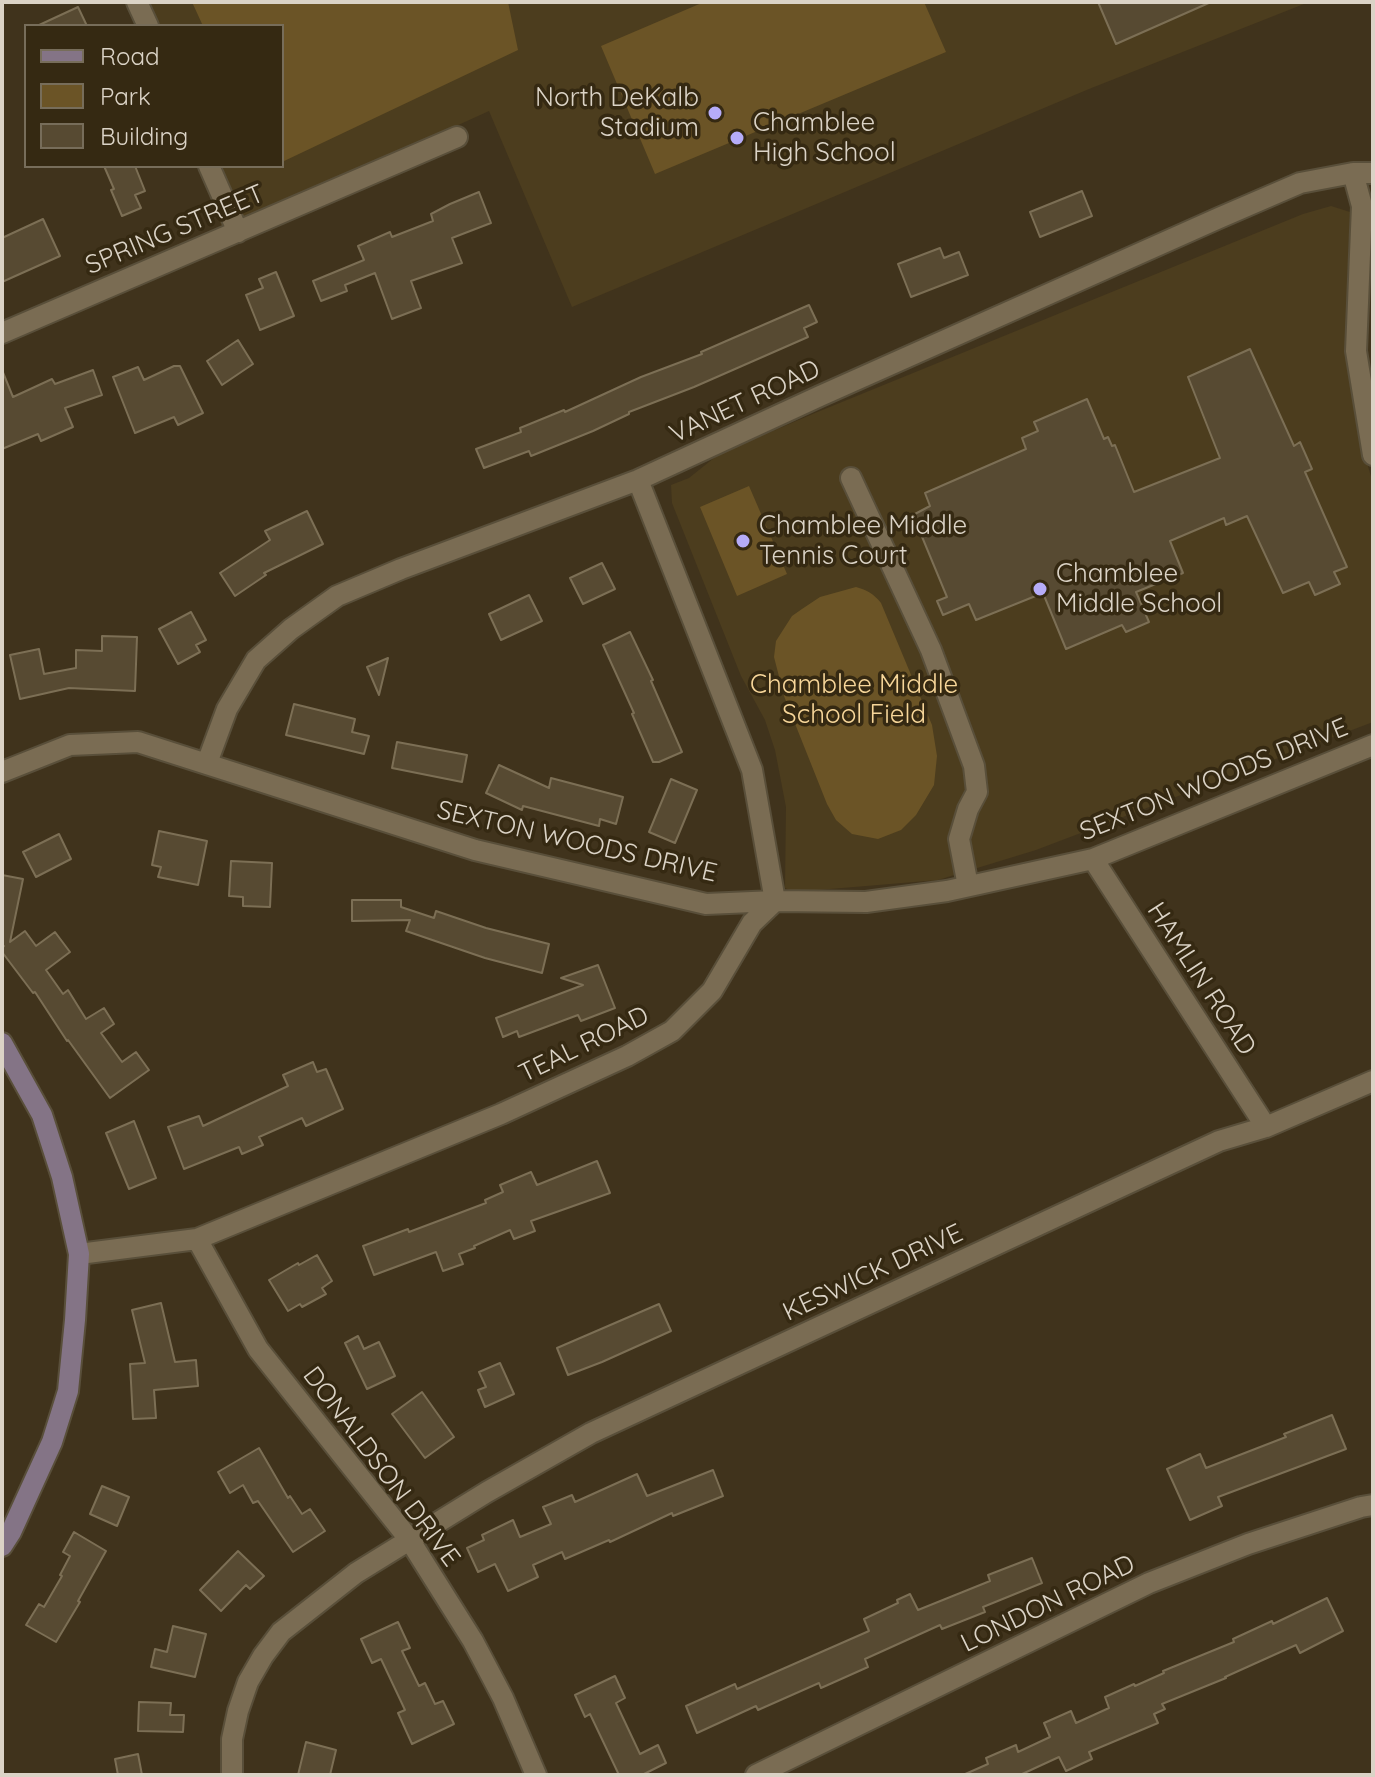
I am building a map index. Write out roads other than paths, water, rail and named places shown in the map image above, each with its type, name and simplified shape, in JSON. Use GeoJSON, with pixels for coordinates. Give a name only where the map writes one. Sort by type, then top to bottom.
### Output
{"type":"FeatureCollection","features":[{"type":"Feature","properties":{"kind":"street"},"geometry":{"type":"LineString","coordinates":[[137,2],[147,24]]}},
{"type":"Feature","properties":{"kind":"street","name":"SPRING STREET"},"geometry":{"type":"LineString","coordinates":[[2,333],[457,137]]}},
{"type":"Feature","properties":{"kind":"street"},"geometry":{"type":"LineString","coordinates":[[210,168],[238,232]]}},
{"type":"Feature","properties":{"kind":"street"},"geometry":{"type":"LineString","coordinates":[[1363,173],[1356,351],[1373,455]]}},
{"type":"Feature","properties":{"kind":"street","name":"VANET ROAD"},"geometry":{"type":"LineString","coordinates":[[207,763],[227,709],[256,660],[291,629],[337,596],[638,480],[1300,183],[1363,173]]}},
{"type":"Feature","properties":{"kind":"street"},"geometry":{"type":"LineString","coordinates":[[851,478],[931,650],[974,766],[977,792],[959,839],[968,886]]}},
{"type":"Feature","properties":{"kind":"street"},"geometry":{"type":"LineString","coordinates":[[638,480],[752,770],[775,901]]}},
{"type":"Feature","properties":{"kind":"street","name":"SEXTON WOODS DRIVE"},"geometry":{"type":"LineString","coordinates":[[2,772],[70,745],[138,742],[475,850],[706,904],[866,902],[947,891],[1093,859],[1373,745]]}},
{"type":"Feature","properties":{"kind":"street","name":"HAMLIN ROAD"},"geometry":{"type":"LineString","coordinates":[[1093,859],[1266,1127]]}},
{"type":"Feature","properties":{"kind":"street","name":"TEAL ROAD"},"geometry":{"type":"LineString","coordinates":[[79,1254],[197,1239],[501,1114],[627,1056],[672,1031],[712,991],[752,923],[775,901]]}},
{"type":"Feature","properties":{"kind":"street"},"geometry":{"type":"LineString","coordinates":[[2,1043],[42,1115],[62,1177],[79,1254],[68,1391],[52,1442],[2,1546]]}},
{"type":"Feature","properties":{"kind":"street","name":"KESWICK DRIVE"},"geometry":{"type":"LineString","coordinates":[[232,1775],[232,1739],[238,1711],[248,1682],[281,1632],[356,1573],[409,1539],[591,1433],[1219,1141],[1266,1127],[1373,1081]]}},
{"type":"Feature","properties":{"kind":"street","name":"DONALDSON DRIVE"},"geometry":{"type":"LineString","coordinates":[[197,1239],[258,1349],[409,1539],[473,1641],[503,1698],[536,1775]]}},
{"type":"Feature","properties":{"kind":"street","name":"LONDON ROAD"},"geometry":{"type":"LineString","coordinates":[[756,1775],[1149,1583],[1248,1544],[1373,1505]]}},
{"type":"Feature","properties":{"kind":"place","name":"North DeKalb Stadium"},"geometry":{"type":"Point","coordinates":[715,113]}},
{"type":"Feature","properties":{"kind":"place","name":"Chamblee High School"},"geometry":{"type":"Point","coordinates":[737,138]}},
{"type":"Feature","properties":{"kind":"place","name":"Chamblee Middle Tennis Court"},"geometry":{"type":"Point","coordinates":[743,541]}},
{"type":"Feature","properties":{"kind":"place","name":"Chamblee Middle School"},"geometry":{"type":"Point","coordinates":[1040,589]}},
{"type":"Feature","properties":{"kind":"park label","name":"Chamblee Middle School Field"},"geometry":{"type":"Point","coordinates":[854,700]}}]}
